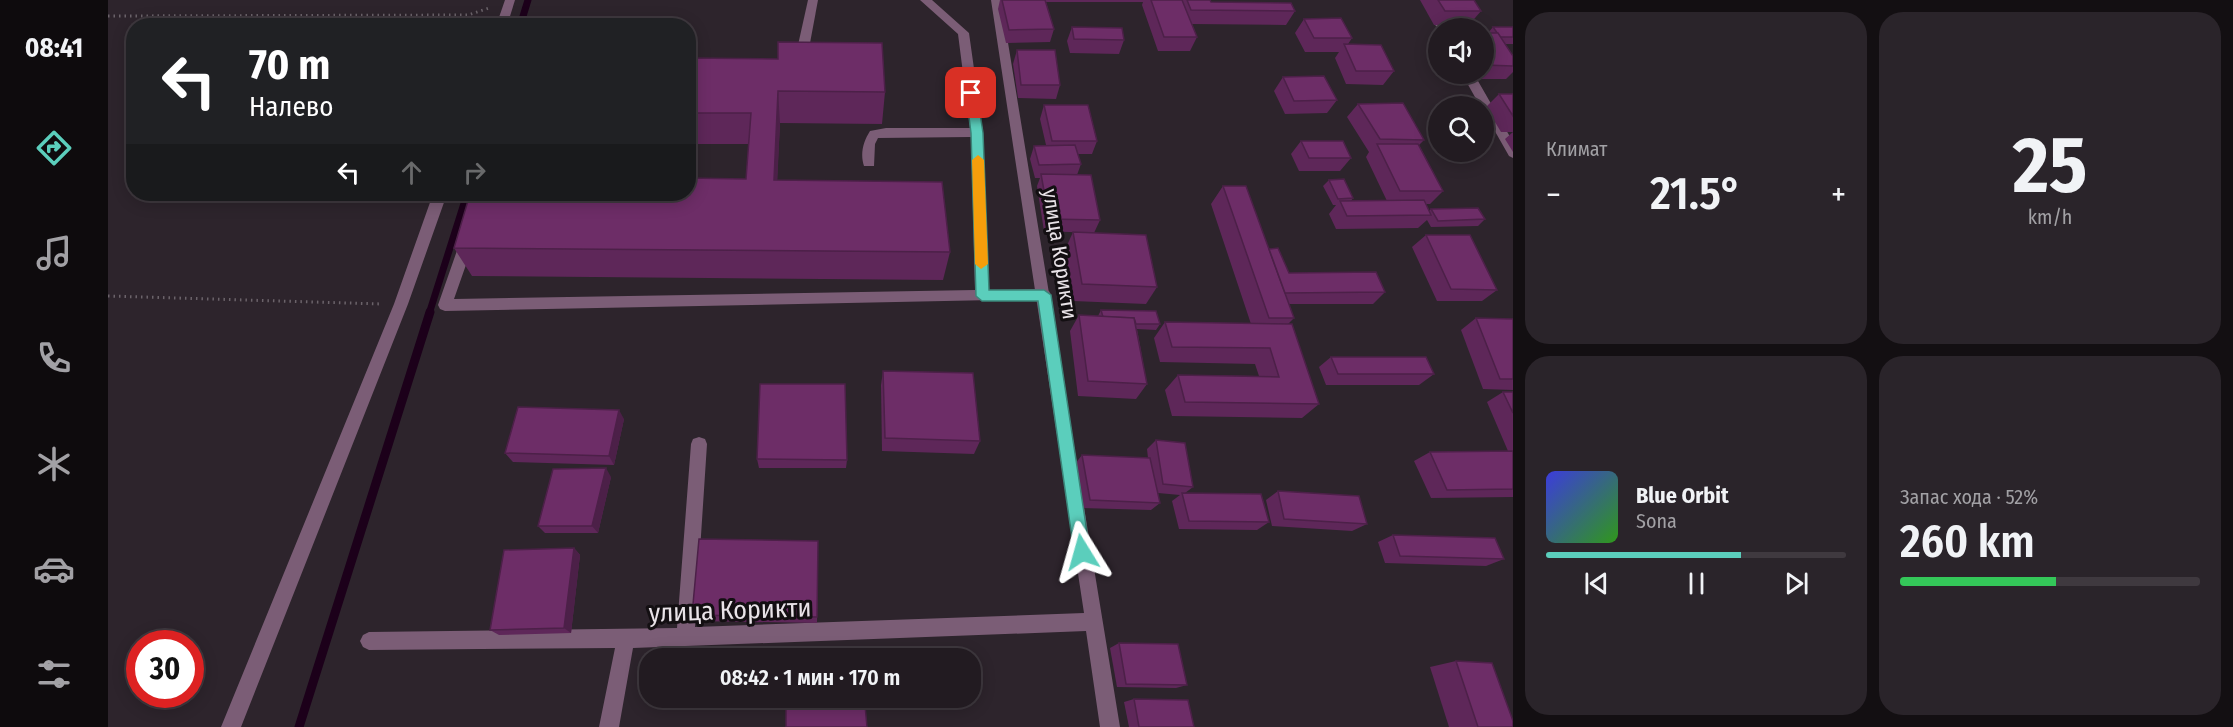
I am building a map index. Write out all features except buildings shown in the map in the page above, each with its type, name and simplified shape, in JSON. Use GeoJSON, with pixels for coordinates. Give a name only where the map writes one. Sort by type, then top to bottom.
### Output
{"type":"FeatureCollection","features":[{"type":"Feature","properties":{"kind":"street"},"geometry":{"type":"LineString","coordinates":[[504,18],[510,0]]}},
{"type":"Feature","properties":{"kind":"street"},"geometry":{"type":"LineString","coordinates":[[802,54],[813,0]]}},
{"type":"Feature","properties":{"kind":"street"},"geometry":{"type":"LineString","coordinates":[[925,0],[963,33],[977,133],[982,296]]}},
{"type":"Feature","properties":{"kind":"street","name":"улица Корикти"},"geometry":{"type":"LineString","coordinates":[[996,0],[1110,727]]}},
{"type":"Feature","properties":{"kind":"street"},"geometry":{"type":"LineString","coordinates":[[1427,0],[1437,18]]}},
{"type":"Feature","properties":{"kind":"street"},"geometry":{"type":"LineString","coordinates":[[1474,84],[1513,153]]}},
{"type":"Feature","properties":{"kind":"street"},"geometry":{"type":"LineString","coordinates":[[869,163],[869,144],[874,134],[886,132],[977,133]]}},
{"type":"Feature","properties":{"kind":"street"},"geometry":{"type":"LineString","coordinates":[[231,727],[401,304],[438,201]]}},
{"type":"Feature","properties":{"kind":"street"},"geometry":{"type":"LineString","coordinates":[[473,227],[445,305],[1044,295]]}},
{"type":"Feature","properties":{"kind":"street"},"geometry":{"type":"LineString","coordinates":[[685,637],[699,444]]}},
{"type":"Feature","properties":{"kind":"street","name":"улица Корикти"},"geometry":{"type":"LineString","coordinates":[[369,641],[626,639],[1092,622]]}},
{"type":"Feature","properties":{"kind":"street"},"geometry":{"type":"LineString","coordinates":[[609,727],[626,639]]}},
{"type":"Feature","properties":{"kind":"path"},"geometry":{"type":"LineString","coordinates":[[108,16],[468,15],[510,0]]}},
{"type":"Feature","properties":{"kind":"path"},"geometry":{"type":"LineString","coordinates":[[108,296],[401,304]]}},
{"type":"Feature","properties":{"kind":"waterway"},"geometry":{"type":"LineString","coordinates":[[522,18],[528,0]]}},
{"type":"Feature","properties":{"kind":"waterway"},"geometry":{"type":"LineString","coordinates":[[429,314],[465,201]]}},
{"type":"Feature","properties":{"kind":"waterway"},"geometry":{"type":"LineString","coordinates":[[299,727],[430,312]]}},
{"type":"Feature","properties":{"kind":"slow traffic"},"geometry":{"type":"LineString","coordinates":[[978,160],[981,264]]}},
{"type":"Feature","properties":{"kind":"route"},"geometry":{"type":"LineString","coordinates":[[971,93],[977,133],[982,296],[1044,295],[1082,552]]}}]}
